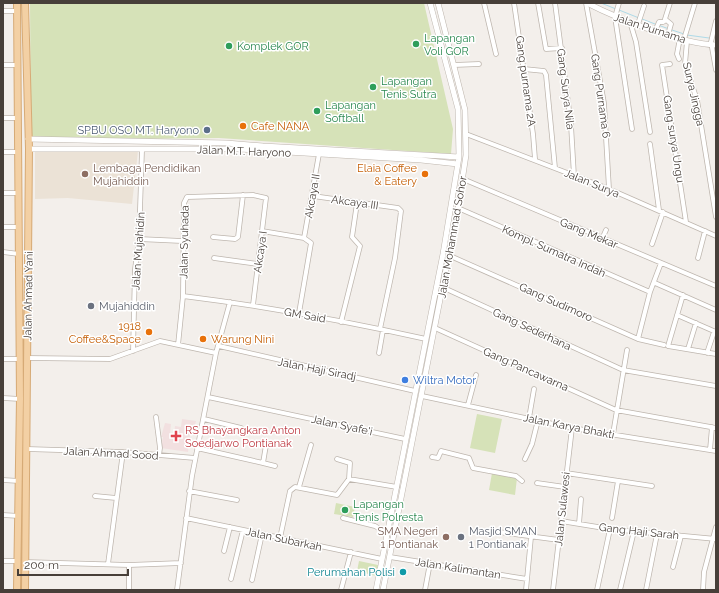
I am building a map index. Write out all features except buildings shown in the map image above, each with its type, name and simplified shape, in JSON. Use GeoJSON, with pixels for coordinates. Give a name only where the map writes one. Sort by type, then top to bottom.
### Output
{"type":"FeatureCollection","features":[{"type":"Feature","properties":{"kind":"main road","name":"Jalan Ahmad Yani"},"geometry":{"type":"LineString","coordinates":[[17,3],[20,360],[19,516],[16,561],[17,590]]}},
{"type":"Feature","properties":{"kind":"main road","name":"Jalan Ahmad Yani"},"geometry":{"type":"LineString","coordinates":[[24,3],[29,149],[25,590]]}},
{"type":"Feature","properties":{"kind":"main road"},"geometry":{"type":"LineString","coordinates":[[18,75],[26,75]]}},
{"type":"Feature","properties":{"kind":"main road"},"geometry":{"type":"LineString","coordinates":[[19,290],[28,291]]}},
{"type":"Feature","properties":{"kind":"main road"},"geometry":{"type":"LineString","coordinates":[[19,481],[26,481]]}},
{"type":"Feature","properties":{"kind":"street","name":"Jalan Mohammad Sohor"},"geometry":{"type":"LineString","coordinates":[[376,590],[448,229],[459,157],[458,109],[430,3]]}},
{"type":"Feature","properties":{"kind":"street","name":"Jalan Mohammad Sohor"},"geometry":{"type":"LineString","coordinates":[[383,590],[422,396],[463,179],[466,110],[438,3]]}},
{"type":"Feature","properties":{"kind":"street"},"geometry":{"type":"LineString","coordinates":[[484,3],[496,54]]}},
{"type":"Feature","properties":{"kind":"street","name":"Gang purnama 2A"},"geometry":{"type":"LineString","coordinates":[[514,3],[535,146],[535,159]]}},
{"type":"Feature","properties":{"kind":"street"},"geometry":{"type":"LineString","coordinates":[[538,3],[546,49],[562,48]]}},
{"type":"Feature","properties":{"kind":"street","name":"Gang Surya Nila"},"geometry":{"type":"LineString","coordinates":[[555,3],[572,132],[574,176]]}},
{"type":"Feature","properties":{"kind":"street","name":"Jalan Purnama"},"geometry":{"type":"LineString","coordinates":[[587,3],[597,5],[630,22],[638,23],[684,39],[713,44]]}},
{"type":"Feature","properties":{"kind":"street","name":"Gang Purnama 6"},"geometry":{"type":"LineString","coordinates":[[587,3],[604,104],[609,189]]}},
{"type":"Feature","properties":{"kind":"street"},"geometry":{"type":"LineString","coordinates":[[666,20],[670,3]]}},
{"type":"Feature","properties":{"kind":"street"},"geometry":{"type":"LineString","coordinates":[[679,59],[677,54],[684,39],[695,3]]}},
{"type":"Feature","properties":{"kind":"street"},"geometry":{"type":"LineString","coordinates":[[619,4],[616,15],[632,129]]}},
{"type":"Feature","properties":{"kind":"street"},"geometry":{"type":"LineString","coordinates":[[638,23],[644,6]]}},
{"type":"Feature","properties":{"kind":"street"},"geometry":{"type":"LineString","coordinates":[[3,11],[18,11]]}},
{"type":"Feature","properties":{"kind":"street"},"geometry":{"type":"LineString","coordinates":[[656,29],[658,23],[666,20]]}},
{"type":"Feature","properties":{"kind":"street"},"geometry":{"type":"LineString","coordinates":[[666,20],[671,24],[668,34]]}},
{"type":"Feature","properties":{"kind":"street"},"geometry":{"type":"LineString","coordinates":[[716,21],[712,34],[716,70]]}},
{"type":"Feature","properties":{"kind":"street"},"geometry":{"type":"LineString","coordinates":[[630,22],[636,42],[650,132]]}},
{"type":"Feature","properties":{"kind":"street"},"geometry":{"type":"LineString","coordinates":[[438,30],[445,29]]}},
{"type":"Feature","properties":{"kind":"street","name":"Surya Jingga"},"geometry":{"type":"LineString","coordinates":[[684,39],[685,64],[697,100],[709,165],[716,218]]}},
{"type":"Feature","properties":{"kind":"street"},"geometry":{"type":"LineString","coordinates":[[455,65],[479,64]]}},
{"type":"Feature","properties":{"kind":"street","name":"Gang surya Ungu"},"geometry":{"type":"LineString","coordinates":[[670,64],[662,65],[686,222]]}},
{"type":"Feature","properties":{"kind":"street"},"geometry":{"type":"LineString","coordinates":[[3,65],[18,65]]}},
{"type":"Feature","properties":{"kind":"street"},"geometry":{"type":"LineString","coordinates":[[524,69],[544,71],[546,75],[554,168]]}},
{"type":"Feature","properties":{"kind":"street"},"geometry":{"type":"LineString","coordinates":[[458,109],[466,110]]}},
{"type":"Feature","properties":{"kind":"street"},"geometry":{"type":"LineString","coordinates":[[3,118],[18,118]]}},
{"type":"Feature","properties":{"kind":"street","name":"Jalan Surya"},"geometry":{"type":"LineString","coordinates":[[466,134],[535,159],[554,168],[609,189],[716,236]]}},
{"type":"Feature","properties":{"kind":"street"},"geometry":{"type":"LineString","coordinates":[[28,139],[226,143],[287,150],[362,155]]}},
{"type":"Feature","properties":{"kind":"street"},"geometry":{"type":"LineString","coordinates":[[110,141],[111,148]]}},
{"type":"Feature","properties":{"kind":"street"},"geometry":{"type":"LineString","coordinates":[[170,142],[170,149]]}},
{"type":"Feature","properties":{"kind":"street"},"geometry":{"type":"LineString","coordinates":[[650,144],[661,211],[652,244]]}},
{"type":"Feature","properties":{"kind":"street","name":"Jalan M.T. Haryono"},"geometry":{"type":"LineString","coordinates":[[29,149],[111,148],[142,150],[287,150],[319,154],[422,158],[458,164]]}},
{"type":"Feature","properties":{"kind":"street","name":"Jalan Mujahidin"},"geometry":{"type":"LineString","coordinates":[[133,351],[135,269],[139,239],[142,150]]}},
{"type":"Feature","properties":{"kind":"street"},"geometry":{"type":"LineString","coordinates":[[3,152],[18,152]]}},
{"type":"Feature","properties":{"kind":"street","name":"Akcaya II"},"geometry":{"type":"LineString","coordinates":[[304,238],[313,196],[319,154]]}},
{"type":"Feature","properties":{"kind":"street"},"geometry":{"type":"LineString","coordinates":[[422,158],[459,157]]}},
{"type":"Feature","properties":{"kind":"street","name":"Gang Mekar"},"geometry":{"type":"LineString","coordinates":[[463,179],[716,286]]}},
{"type":"Feature","properties":{"kind":"street"},"geometry":{"type":"LineString","coordinates":[[3,193],[18,193]]}},
{"type":"Feature","properties":{"kind":"street"},"geometry":{"type":"LineString","coordinates":[[213,237],[238,237],[243,195]]}},
{"type":"Feature","properties":{"kind":"street","name":"Jalan Syuhada"},"geometry":{"type":"LineString","coordinates":[[178,345],[183,296],[182,241],[184,203],[187,197],[243,195],[260,196],[266,200]]}},
{"type":"Feature","properties":{"kind":"street","name":"Akcaya III"},"geometry":{"type":"LineString","coordinates":[[313,196],[398,208],[401,211],[399,232],[381,329]]}},
{"type":"Feature","properties":{"kind":"street","name":"Akcaya I"},"geometry":{"type":"LineString","coordinates":[[253,305],[266,200]]}},
{"type":"Feature","properties":{"kind":"street"},"geometry":{"type":"LineString","coordinates":[[342,322],[360,246],[352,238],[357,203]]}},
{"type":"Feature","properties":{"kind":"street","name":"Kompl. Sumatra Indah"},"geometry":{"type":"LineString","coordinates":[[458,208],[650,292]]}},
{"type":"Feature","properties":{"kind":"street"},"geometry":{"type":"LineString","coordinates":[[3,227],[18,227]]}},
{"type":"Feature","properties":{"kind":"street"},"geometry":{"type":"LineString","coordinates":[[448,229],[454,230]]}},
{"type":"Feature","properties":{"kind":"street"},"geometry":{"type":"LineString","coordinates":[[602,239],[606,230]]}},
{"type":"Feature","properties":{"kind":"street"},"geometry":{"type":"LineString","coordinates":[[262,231],[304,238],[308,240],[312,246],[299,313]]}},
{"type":"Feature","properties":{"kind":"street"},"geometry":{"type":"LineString","coordinates":[[698,258],[705,231]]}},
{"type":"Feature","properties":{"kind":"street"},"geometry":{"type":"LineString","coordinates":[[139,239],[182,241]]}},
{"type":"Feature","properties":{"kind":"street"},"geometry":{"type":"LineString","coordinates":[[3,252],[19,254]]}},
{"type":"Feature","properties":{"kind":"street","name":"Gang Sudimoro"},"geometry":{"type":"LineString","coordinates":[[448,255],[638,339],[666,346],[716,354]]}},
{"type":"Feature","properties":{"kind":"street"},"geometry":{"type":"LineString","coordinates":[[214,258],[258,264]]}},
{"type":"Feature","properties":{"kind":"street"},"geometry":{"type":"LineString","coordinates":[[638,339],[650,292],[655,283],[661,263]]}},
{"type":"Feature","properties":{"kind":"street"},"geometry":{"type":"LineString","coordinates":[[655,283],[716,310]]}},
{"type":"Feature","properties":{"kind":"street","name":"Gang Sederhana"},"geometry":{"type":"LineString","coordinates":[[442,287],[622,370],[716,386]]}},
{"type":"Feature","properties":{"kind":"street"},"geometry":{"type":"LineString","coordinates":[[666,346],[683,295]]}},
{"type":"Feature","properties":{"kind":"street","name":"GM Said"},"geometry":{"type":"LineString","coordinates":[[183,296],[253,305],[299,313],[426,339]]}},
{"type":"Feature","properties":{"kind":"street"},"geometry":{"type":"LineString","coordinates":[[177,590],[189,491],[195,458],[216,353],[230,302]]}},
{"type":"Feature","properties":{"kind":"street"},"geometry":{"type":"LineString","coordinates":[[677,315],[715,332],[707,353]]}},
{"type":"Feature","properties":{"kind":"street"},"geometry":{"type":"LineString","coordinates":[[688,349],[696,323]]}},
{"type":"Feature","properties":{"kind":"street","name":"Gang Pancawarna"},"geometry":{"type":"LineString","coordinates":[[435,328],[616,410],[714,428]]}},
{"type":"Feature","properties":{"kind":"street"},"geometry":{"type":"LineString","coordinates":[[379,353],[381,329]]}},
{"type":"Feature","properties":{"kind":"street"},"geometry":{"type":"LineString","coordinates":[[27,358],[110,359],[160,341],[216,353]]}},
{"type":"Feature","properties":{"kind":"street","name":"Jalan Haji Siradj"},"geometry":{"type":"LineString","coordinates":[[219,346],[286,363],[349,374],[415,391]]}},
{"type":"Feature","properties":{"kind":"street"},"geometry":{"type":"LineString","coordinates":[[613,434],[622,370],[627,350]]}},
{"type":"Feature","properties":{"kind":"street"},"geometry":{"type":"LineString","coordinates":[[3,359],[20,360]]}},
{"type":"Feature","properties":{"kind":"street"},"geometry":{"type":"LineString","coordinates":[[421,364],[428,364]]}},
{"type":"Feature","properties":{"kind":"street"},"geometry":{"type":"LineString","coordinates":[[468,405],[476,375]]}},
{"type":"Feature","properties":{"kind":"street"},"geometry":{"type":"LineString","coordinates":[[529,418],[534,389]]}},
{"type":"Feature","properties":{"kind":"street","name":"Jalan Karya Bhakti"},"geometry":{"type":"LineString","coordinates":[[422,396],[572,428],[716,451]]}},
{"type":"Feature","properties":{"kind":"street","name":"Jalan Syafe'i"},"geometry":{"type":"LineString","coordinates":[[208,397],[406,439]]}},
{"type":"Feature","properties":{"kind":"street"},"geometry":{"type":"LineString","coordinates":[[3,398],[20,399]]}},
{"type":"Feature","properties":{"kind":"street"},"geometry":{"type":"LineString","coordinates":[[156,417],[160,448],[159,455]]}},
{"type":"Feature","properties":{"kind":"street"},"geometry":{"type":"LineString","coordinates":[[204,419],[242,428]]}},
{"type":"Feature","properties":{"kind":"street"},"geometry":{"type":"LineString","coordinates":[[525,459],[532,444],[538,420]]}},
{"type":"Feature","properties":{"kind":"street","name":"Jalan Sulawesi"},"geometry":{"type":"LineString","coordinates":[[552,590],[572,428]]}},
{"type":"Feature","properties":{"kind":"street"},"geometry":{"type":"LineString","coordinates":[[710,450],[714,428]]}},
{"type":"Feature","properties":{"kind":"street"},"geometry":{"type":"LineString","coordinates":[[263,463],[266,444]]}},
{"type":"Feature","properties":{"kind":"street"},"geometry":{"type":"LineString","coordinates":[[299,487],[311,445]]}},
{"type":"Feature","properties":{"kind":"street"},"geometry":{"type":"LineString","coordinates":[[197,448],[275,466]]}},
{"type":"Feature","properties":{"kind":"street","name":"Jalan Ahmad Sood"},"geometry":{"type":"LineString","coordinates":[[27,449],[123,452],[195,458]]}},
{"type":"Feature","properties":{"kind":"street"},"geometry":{"type":"LineString","coordinates":[[432,457],[438,458],[441,451],[469,458],[473,468],[516,476],[522,481]]}},
{"type":"Feature","properties":{"kind":"street"},"geometry":{"type":"LineString","coordinates":[[108,564],[123,452]]}},
{"type":"Feature","properties":{"kind":"street"},"geometry":{"type":"LineString","coordinates":[[280,538],[290,491],[295,487],[299,487],[337,496],[349,480],[350,463],[337,459]]}},
{"type":"Feature","properties":{"kind":"street"},"geometry":{"type":"LineString","coordinates":[[399,470],[407,471]]}},
{"type":"Feature","properties":{"kind":"street"},"geometry":{"type":"LineString","coordinates":[[566,473],[652,486]]}},
{"type":"Feature","properties":{"kind":"street"},"geometry":{"type":"LineString","coordinates":[[3,480],[19,481]]}},
{"type":"Feature","properties":{"kind":"street"},"geometry":{"type":"LineString","coordinates":[[349,480],[397,487]]}},
{"type":"Feature","properties":{"kind":"street"},"geometry":{"type":"LineString","coordinates":[[612,518],[618,481]]}},
{"type":"Feature","properties":{"kind":"street"},"geometry":{"type":"LineString","coordinates":[[537,483],[565,487]]}},
{"type":"Feature","properties":{"kind":"street"},"geometry":{"type":"LineString","coordinates":[[189,491],[237,500]]}},
{"type":"Feature","properties":{"kind":"street"},"geometry":{"type":"LineString","coordinates":[[95,496],[116,498]]}},
{"type":"Feature","properties":{"kind":"street"},"geometry":{"type":"LineString","coordinates":[[579,524],[581,498]]}},
{"type":"Feature","properties":{"kind":"street"},"geometry":{"type":"LineString","coordinates":[[3,515],[19,516]]}},
{"type":"Feature","properties":{"kind":"street","name":"Jalan Subarkah"},"geometry":{"type":"LineString","coordinates":[[186,518],[382,559]]}},
{"type":"Feature","properties":{"kind":"street"},"geometry":{"type":"LineString","coordinates":[[343,518],[375,526],[388,534]]}},
{"type":"Feature","properties":{"kind":"street","name":"Gang Haji Sarah"},"geometry":{"type":"LineString","coordinates":[[561,521],[634,532],[715,539]]}},
{"type":"Feature","properties":{"kind":"street"},"geometry":{"type":"LineString","coordinates":[[224,551],[230,527]]}},
{"type":"Feature","properties":{"kind":"street"},"geometry":{"type":"LineString","coordinates":[[703,590],[704,572],[715,539],[716,527]]}},
{"type":"Feature","properties":{"kind":"street"},"geometry":{"type":"LineString","coordinates":[[596,590],[610,529]]}},
{"type":"Feature","properties":{"kind":"street"},"geometry":{"type":"LineString","coordinates":[[231,579],[243,530]]}},
{"type":"Feature","properties":{"kind":"street"},"geometry":{"type":"LineString","coordinates":[[499,532],[559,540]]}},
{"type":"Feature","properties":{"kind":"street"},"geometry":{"type":"LineString","coordinates":[[620,590],[634,532]]}},
{"type":"Feature","properties":{"kind":"street"},"geometry":{"type":"LineString","coordinates":[[252,580],[262,534]]}},
{"type":"Feature","properties":{"kind":"street"},"geometry":{"type":"LineString","coordinates":[[646,590],[657,534]]}},
{"type":"Feature","properties":{"kind":"street"},"geometry":{"type":"LineString","coordinates":[[674,567],[681,536]]}},
{"type":"Feature","properties":{"kind":"street"},"geometry":{"type":"LineString","coordinates":[[526,590],[531,537]]}},
{"type":"Feature","properties":{"kind":"street"},"geometry":{"type":"LineString","coordinates":[[341,590],[351,552]]}},
{"type":"Feature","properties":{"kind":"street","name":"Jalan Kalimantan"},"geometry":{"type":"LineString","coordinates":[[390,557],[527,579]]}},
{"type":"Feature","properties":{"kind":"street"},"geometry":{"type":"LineString","coordinates":[[3,561],[16,561]]}},
{"type":"Feature","properties":{"kind":"street"},"geometry":{"type":"LineString","coordinates":[[25,562],[129,565],[181,564]]}},
{"type":"Feature","properties":{"kind":"street"},"geometry":{"type":"LineString","coordinates":[[425,590],[430,563]]}},
{"type":"Feature","properties":{"kind":"street"},"geometry":{"type":"LineString","coordinates":[[129,565],[129,590]]}},
{"type":"Feature","properties":{"kind":"shaded area","name":"Lembaga Pendidikan Mujahiddin"},"geometry":{"type":"Polygon","coordinates":[[[35,150],[138,151],[132,204],[68,198],[35,199],[35,150]]]}},
{"type":"Feature","properties":{"kind":"shaded area","name":"RS Bhayangkara Anton Soedjarwo Pontianak"},"geometry":{"type":"Polygon","coordinates":[[[182,419],[196,421],[195,425],[191,425],[188,452],[161,448],[163,437],[161,437],[165,423],[171,424],[170,434],[174,435],[175,426],[181,427],[182,419]]]}},
{"type":"Feature","properties":{"kind":"green space"},"geometry":{"type":"Polygon","coordinates":[[[30,3],[424,3],[453,129],[451,154],[219,138],[31,140],[30,3]]]}},
{"type":"Feature","properties":{"kind":"green space"},"geometry":{"type":"Polygon","coordinates":[[[477,414],[502,419],[495,453],[470,448],[477,414]]]}},
{"type":"Feature","properties":{"kind":"green space"},"geometry":{"type":"Polygon","coordinates":[[[492,473],[517,478],[515,495],[489,490],[492,473]]]}},
{"type":"Feature","properties":{"kind":"green space","name":"Lapangan Tenis Polresta"},"geometry":{"type":"Polygon","coordinates":[[[336,503],[355,507],[353,517],[334,514],[336,503]]]}},
{"type":"Feature","properties":{"kind":"green space"},"geometry":{"type":"Polygon","coordinates":[[[359,561],[378,565],[376,576],[357,571],[359,561]]]}},
{"type":"Feature","properties":{"kind":"waterway"},"geometry":{"type":"LineString","coordinates":[[601,3],[616,9]]}},
{"type":"Feature","properties":{"kind":"waterway"},"geometry":{"type":"LineString","coordinates":[[619,10],[639,18]]}},
{"type":"Feature","properties":{"kind":"waterway"},"geometry":{"type":"LineString","coordinates":[[642,19],[655,24]]}},
{"type":"Feature","properties":{"kind":"waterway"},"geometry":{"type":"LineString","coordinates":[[658,25],[669,29]]}},
{"type":"Feature","properties":{"kind":"waterway"},"geometry":{"type":"LineString","coordinates":[[672,30],[684,34]]}},
{"type":"Feature","properties":{"kind":"waterway"},"geometry":{"type":"LineString","coordinates":[[687,35],[709,38]]}},
{"type":"Feature","properties":{"kind":"place","name":"Lapangan Voli GOR"},"geometry":{"type":"Point","coordinates":[416,44]}},
{"type":"Feature","properties":{"kind":"place","name":"Komplek GOR"},"geometry":{"type":"Point","coordinates":[229,46]}},
{"type":"Feature","properties":{"kind":"place","name":"Lapangan Tenis Sutra"},"geometry":{"type":"Point","coordinates":[373,87]}},
{"type":"Feature","properties":{"kind":"place","name":"Lapangan Softball"},"geometry":{"type":"Point","coordinates":[317,111]}},
{"type":"Feature","properties":{"kind":"place","name":"Cafe NANA"},"geometry":{"type":"Point","coordinates":[243,126]}},
{"type":"Feature","properties":{"kind":"place","name":"SPBU OSO MT. Haryono"},"geometry":{"type":"Point","coordinates":[207,130]}},
{"type":"Feature","properties":{"kind":"place","name":"Lembaga Pendidikan Mujahiddin"},"geometry":{"type":"Point","coordinates":[85,174]}},
{"type":"Feature","properties":{"kind":"place","name":"Elaia Coffee & Eatery"},"geometry":{"type":"Point","coordinates":[425,174]}},
{"type":"Feature","properties":{"kind":"place","name":"Mujahiddin"},"geometry":{"type":"Point","coordinates":[91,306]}},
{"type":"Feature","properties":{"kind":"place","name":"1918 Coffee&Space"},"geometry":{"type":"Point","coordinates":[149,332]}},
{"type":"Feature","properties":{"kind":"place","name":"Warung Nini"},"geometry":{"type":"Point","coordinates":[203,339]}},
{"type":"Feature","properties":{"kind":"place","name":"Wiltra Motor"},"geometry":{"type":"Point","coordinates":[405,380]}},
{"type":"Feature","properties":{"kind":"place","name":"RS Bhayangkara Anton Soedjarwo Pontianak"},"geometry":{"type":"Point","coordinates":[176,436]}},
{"type":"Feature","properties":{"kind":"place","name":"Lapangan Tenis Polresta"},"geometry":{"type":"Point","coordinates":[345,510]}},
{"type":"Feature","properties":{"kind":"place","name":"SMA Negeri 1 Pontianak"},"geometry":{"type":"Point","coordinates":[446,537]}},
{"type":"Feature","properties":{"kind":"place","name":"Masjid SMAN 1 Pontianak"},"geometry":{"type":"Point","coordinates":[461,537]}},
{"type":"Feature","properties":{"kind":"place","name":"Perumahan Polisi"},"geometry":{"type":"Point","coordinates":[403,572]}}]}
